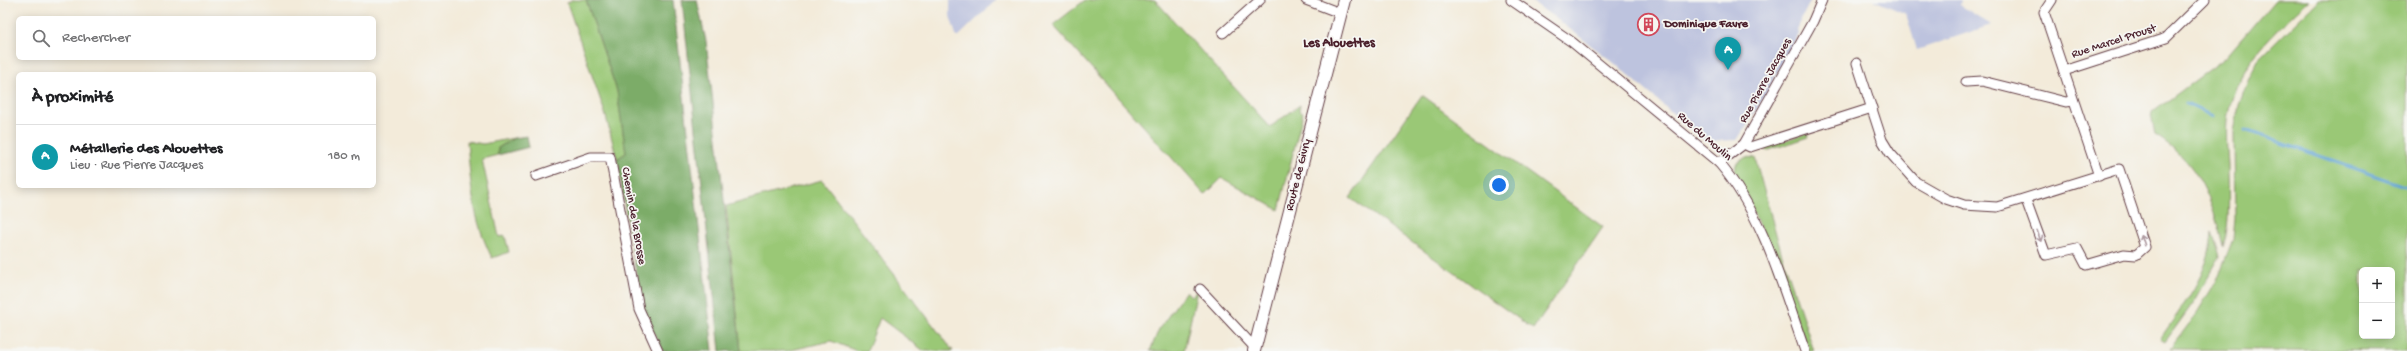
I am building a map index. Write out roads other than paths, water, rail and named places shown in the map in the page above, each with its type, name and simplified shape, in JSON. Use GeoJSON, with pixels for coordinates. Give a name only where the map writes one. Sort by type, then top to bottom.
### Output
{"type":"FeatureCollection","features":[{"type":"Feature","properties":{"kind":"main road","name":"Route de Givry"},"geometry":{"type":"LineString","coordinates":[[1254,349],[1344,0]]}},
{"type":"Feature","properties":{"kind":"street"},"geometry":{"type":"LineString","coordinates":[[1224,33],[1260,0]]}},
{"type":"Feature","properties":{"kind":"street"},"geometry":{"type":"LineString","coordinates":[[1306,0],[1340,13]]}},
{"type":"Feature","properties":{"kind":"street","name":"Rue du Moulin"},"geometry":{"type":"LineString","coordinates":[[1511,0],[1572,42],[1719,163],[1736,183],[1761,229],[1805,351]]}},
{"type":"Feature","properties":{"kind":"street","name":"Rue Pierre Jacques"},"geometry":{"type":"LineString","coordinates":[[1719,163],[1744,144],[1813,21],[1822,0]]}},
{"type":"Feature","properties":{"kind":"street"},"geometry":{"type":"LineString","coordinates":[[2052,0],[2044,12],[2099,176]]}},
{"type":"Feature","properties":{"kind":"street","name":"Rue Marcel Proust"},"geometry":{"type":"LineString","coordinates":[[2064,71],[2166,38],[2205,0]]}},
{"type":"Feature","properties":{"kind":"street"},"geometry":{"type":"LineString","coordinates":[[1857,62],[1882,140],[1905,173],[1930,192],[1964,205],[1997,207],[2026,200],[2120,169],[2145,247],[2136,255],[2124,254],[2086,266],[2077,248],[2046,255],[2026,200]]}},
{"type":"Feature","properties":{"kind":"street"},"geometry":{"type":"LineString","coordinates":[[1966,82],[1982,81],[2066,102],[2073,101]]}},
{"type":"Feature","properties":{"kind":"street"},"geometry":{"type":"LineString","coordinates":[[1744,144],[1750,148],[1872,108]]}},
{"type":"Feature","properties":{"kind":"street","name":"Chemin de la Brosse"},"geometry":{"type":"LineString","coordinates":[[536,176],[591,157],[610,157],[638,309],[658,351]]}},
{"type":"Feature","properties":{"kind":"street"},"geometry":{"type":"LineString","coordinates":[[1200,289],[1254,349]]}},
{"type":"Feature","properties":{"kind":"waterway"},"geometry":{"type":"LineString","coordinates":[[2186,104],[2213,116]]}},
{"type":"Feature","properties":{"kind":"waterway"},"geometry":{"type":"LineString","coordinates":[[2245,130],[2407,187]]}},
{"type":"Feature","properties":{"kind":"place","name":"Dominique Favre"},"geometry":{"type":"Point","coordinates":[1649,25]}},
{"type":"Feature","properties":{"kind":"place","name":"Métallerie des Alouettes"},"geometry":{"type":"Point","coordinates":[1728,70]}},
{"type":"Feature","properties":{"kind":"district","name":"Les Alouettes"},"geometry":{"type":"Point","coordinates":[1339,43]}}]}
